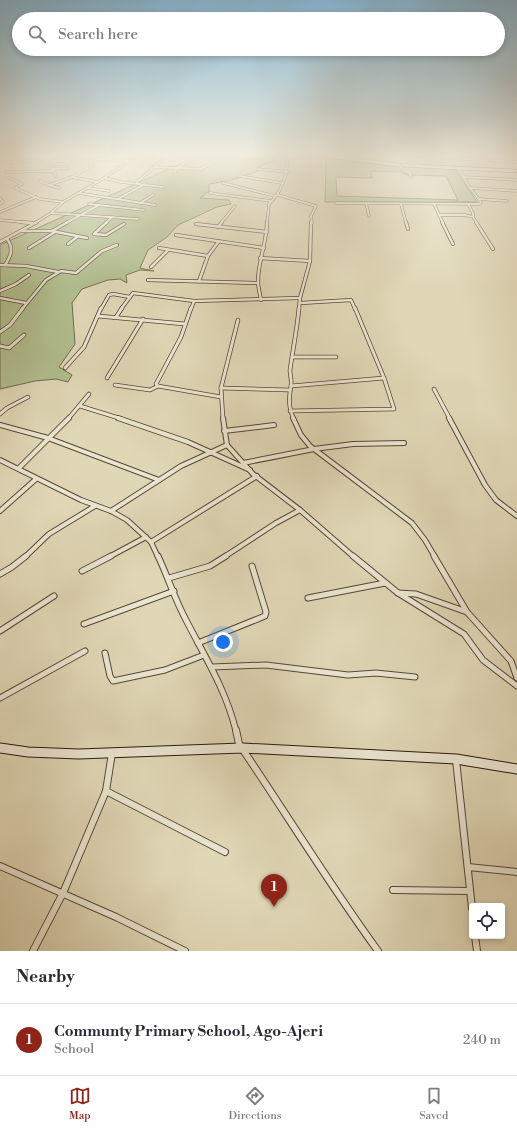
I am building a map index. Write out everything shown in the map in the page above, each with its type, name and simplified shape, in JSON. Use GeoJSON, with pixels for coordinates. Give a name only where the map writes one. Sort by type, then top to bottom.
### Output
{"type":"FeatureCollection","features":[{"type":"Feature","properties":{"kind":"street"},"geometry":{"type":"LineString","coordinates":[[0,212],[33,198]]}},
{"type":"Feature","properties":{"kind":"street"},"geometry":{"type":"LineString","coordinates":[[43,198],[62,202]]}},
{"type":"Feature","properties":{"kind":"street"},"geometry":{"type":"LineString","coordinates":[[1,241],[7,239],[50,213],[68,198]]}},
{"type":"Feature","properties":{"kind":"street"},"geometry":{"type":"LineString","coordinates":[[114,198],[140,204],[155,205]]}},
{"type":"Feature","properties":{"kind":"street"},"geometry":{"type":"LineString","coordinates":[[140,204],[148,198]]}},
{"type":"Feature","properties":{"kind":"street"},"geometry":{"type":"LineString","coordinates":[[253,198],[272,200],[268,208],[264,248],[260,258],[258,283],[261,300]]}},
{"type":"Feature","properties":{"kind":"street"},"geometry":{"type":"LineString","coordinates":[[289,198],[316,206],[311,216],[312,228],[310,238],[310,261],[301,300],[290,372],[290,411],[301,435],[310,446],[412,523],[425,540],[467,612],[511,661],[517,678]]}},
{"type":"Feature","properties":{"kind":"street"},"geometry":{"type":"LineString","coordinates":[[336,203],[480,204],[481,202],[479,199],[507,201]]}},
{"type":"Feature","properties":{"kind":"street"},"geometry":{"type":"LineString","coordinates":[[366,203],[369,216]]}},
{"type":"Feature","properties":{"kind":"street"},"geometry":{"type":"LineString","coordinates":[[89,204],[144,210]]}},
{"type":"Feature","properties":{"kind":"street"},"geometry":{"type":"LineString","coordinates":[[401,204],[408,229]]}},
{"type":"Feature","properties":{"kind":"street"},"geometry":{"type":"LineString","coordinates":[[434,204],[437,213],[440,215],[444,228],[449,233],[453,244]]}},
{"type":"Feature","properties":{"kind":"street"},"geometry":{"type":"LineString","coordinates":[[468,204],[473,213],[473,217],[493,248]]}},
{"type":"Feature","properties":{"kind":"street"},"geometry":{"type":"LineString","coordinates":[[30,248],[99,205]]}},
{"type":"Feature","properties":{"kind":"street"},"geometry":{"type":"LineString","coordinates":[[218,227],[235,206]]}},
{"type":"Feature","properties":{"kind":"street"},"geometry":{"type":"LineString","coordinates":[[50,213],[138,219]]}},
{"type":"Feature","properties":{"kind":"street"},"geometry":{"type":"LineString","coordinates":[[440,215],[465,215],[473,217]]}},
{"type":"Feature","properties":{"kind":"street"},"geometry":{"type":"LineString","coordinates":[[112,217],[94,234],[106,235],[124,224]]}},
{"type":"Feature","properties":{"kind":"street"},"geometry":{"type":"LineString","coordinates":[[0,220],[32,224]]}},
{"type":"Feature","properties":{"kind":"street"},"geometry":{"type":"LineString","coordinates":[[196,224],[266,232]]}},
{"type":"Feature","properties":{"kind":"street"},"geometry":{"type":"LineString","coordinates":[[19,231],[54,232],[87,238]]}},
{"type":"Feature","properties":{"kind":"street"},"geometry":{"type":"LineString","coordinates":[[176,235],[264,248]]}},
{"type":"Feature","properties":{"kind":"street"},"geometry":{"type":"LineString","coordinates":[[68,244],[77,237]]}},
{"type":"Feature","properties":{"kind":"street"},"geometry":{"type":"LineString","coordinates":[[5,265],[11,256],[12,249],[7,239]]}},
{"type":"Feature","properties":{"kind":"street"},"geometry":{"type":"LineString","coordinates":[[199,281],[208,256],[219,241]]}},
{"type":"Feature","properties":{"kind":"street"},"geometry":{"type":"LineString","coordinates":[[0,332],[10,325],[44,282],[58,272],[64,270],[76,273],[102,251],[117,245]]}},
{"type":"Feature","properties":{"kind":"street"},"geometry":{"type":"LineString","coordinates":[[159,248],[208,256]]}},
{"type":"Feature","properties":{"kind":"street"},"geometry":{"type":"LineString","coordinates":[[151,266],[168,250]]}},
{"type":"Feature","properties":{"kind":"street"},"geometry":{"type":"LineString","coordinates":[[260,258],[310,261]]}},
{"type":"Feature","properties":{"kind":"street"},"geometry":{"type":"LineString","coordinates":[[0,265],[37,268],[58,272]]}},
{"type":"Feature","properties":{"kind":"street"},"geometry":{"type":"LineString","coordinates":[[0,292],[29,275]]}},
{"type":"Feature","properties":{"kind":"street"},"geometry":{"type":"LineString","coordinates":[[148,280],[258,283]]}},
{"type":"Feature","properties":{"kind":"street"},"geometry":{"type":"LineString","coordinates":[[116,317],[133,293],[194,301],[351,300],[384,378],[394,409],[290,411]]}},
{"type":"Feature","properties":{"kind":"street"},"geometry":{"type":"LineString","coordinates":[[65,368],[84,347],[103,304],[110,295],[128,295],[130,297]]}},
{"type":"Feature","properties":{"kind":"street"},"geometry":{"type":"LineString","coordinates":[[0,298],[26,303]]}},
{"type":"Feature","properties":{"kind":"street"},"geometry":{"type":"LineString","coordinates":[[158,386],[156,384],[181,337],[194,301]]}},
{"type":"Feature","properties":{"kind":"street"},"geometry":{"type":"LineString","coordinates":[[98,316],[185,324]]}},
{"type":"Feature","properties":{"kind":"street"},"geometry":{"type":"LineString","coordinates":[[107,378],[143,319]]}},
{"type":"Feature","properties":{"kind":"street"},"geometry":{"type":"LineString","coordinates":[[238,320],[221,388],[226,445],[256,476],[300,510],[385,583],[398,593],[458,629],[468,638],[483,660],[517,686]]}},
{"type":"Feature","properties":{"kind":"street"},"geometry":{"type":"LineString","coordinates":[[0,346],[9,348],[24,335]]}},
{"type":"Feature","properties":{"kind":"street"},"geometry":{"type":"LineString","coordinates":[[293,357],[336,357]]}},
{"type":"Feature","properties":{"kind":"street"},"geometry":{"type":"LineString","coordinates":[[221,388],[290,388],[384,378]]}},
{"type":"Feature","properties":{"kind":"street"},"geometry":{"type":"LineString","coordinates":[[115,385],[150,390],[158,386],[221,397]]}},
{"type":"Feature","properties":{"kind":"street"},"geometry":{"type":"LineString","coordinates":[[434,389],[485,485],[496,500],[517,516]]}},
{"type":"Feature","properties":{"kind":"street"},"geometry":{"type":"LineString","coordinates":[[19,468],[80,406],[89,394]]}},
{"type":"Feature","properties":{"kind":"street"},"geometry":{"type":"LineString","coordinates":[[0,414],[7,408],[28,397]]}},
{"type":"Feature","properties":{"kind":"street"},"geometry":{"type":"LineString","coordinates":[[80,406],[124,420],[209,451],[231,464],[252,471]]}},
{"type":"Feature","properties":{"kind":"street"},"geometry":{"type":"LineString","coordinates":[[0,425],[48,438],[159,480]]}},
{"type":"Feature","properties":{"kind":"street"},"geometry":{"type":"LineString","coordinates":[[224,431],[274,425]]}},
{"type":"Feature","properties":{"kind":"street"},"geometry":{"type":"LineString","coordinates":[[243,463],[314,449],[353,444],[404,443]]}},
{"type":"Feature","properties":{"kind":"street"},"geometry":{"type":"LineString","coordinates":[[111,511],[159,480],[209,451],[226,445]]}},
{"type":"Feature","properties":{"kind":"street"},"geometry":{"type":"LineString","coordinates":[[0,460],[19,468],[36,479],[95,506],[111,511],[127,520],[152,542],[169,578],[185,619],[212,667],[231,710],[239,744],[290,817],[344,904],[378,951]]}},
{"type":"Feature","properties":{"kind":"street"},"geometry":{"type":"LineString","coordinates":[[152,542],[256,476]]}},
{"type":"Feature","properties":{"kind":"street"},"geometry":{"type":"LineString","coordinates":[[0,511],[36,479]]}},
{"type":"Feature","properties":{"kind":"street"},"geometry":{"type":"LineString","coordinates":[[0,574],[29,554],[44,539],[95,506]]}},
{"type":"Feature","properties":{"kind":"street"},"geometry":{"type":"LineString","coordinates":[[169,578],[210,566],[276,523],[300,510]]}},
{"type":"Feature","properties":{"kind":"street"},"geometry":{"type":"LineString","coordinates":[[82,571],[146,537]]}},
{"type":"Feature","properties":{"kind":"street"},"geometry":{"type":"LineString","coordinates":[[198,643],[265,616],[266,612],[252,566]]}},
{"type":"Feature","properties":{"kind":"street"},"geometry":{"type":"LineString","coordinates":[[308,598],[385,583]]}},
{"type":"Feature","properties":{"kind":"street"},"geometry":{"type":"LineString","coordinates":[[84,624],[174,592]]}},
{"type":"Feature","properties":{"kind":"street"},"geometry":{"type":"LineString","coordinates":[[398,593],[416,594],[467,612]]}},
{"type":"Feature","properties":{"kind":"street"},"geometry":{"type":"LineString","coordinates":[[0,631],[54,596]]}},
{"type":"Feature","properties":{"kind":"street"},"geometry":{"type":"LineString","coordinates":[[0,698],[86,651]]}},
{"type":"Feature","properties":{"kind":"street"},"geometry":{"type":"LineString","coordinates":[[105,653],[110,676],[113,680],[117,681],[165,670],[204,655]]}},
{"type":"Feature","properties":{"kind":"street"},"geometry":{"type":"LineString","coordinates":[[212,667],[266,665],[348,675],[376,673],[415,677]]}},
{"type":"Feature","properties":{"kind":"street"},"geometry":{"type":"LineString","coordinates":[[0,748],[48,753],[112,753],[242,748],[456,759],[517,769]]}},
{"type":"Feature","properties":{"kind":"street"},"geometry":{"type":"LineString","coordinates":[[33,951],[64,893],[106,791],[112,753]]}},
{"type":"Feature","properties":{"kind":"street"},"geometry":{"type":"LineString","coordinates":[[456,759],[471,903]]}},
{"type":"Feature","properties":{"kind":"street"},"geometry":{"type":"LineString","coordinates":[[106,791],[225,852]]}},
{"type":"Feature","properties":{"kind":"street"},"geometry":{"type":"LineString","coordinates":[[0,866],[64,893],[162,938],[185,951]]}},
{"type":"Feature","properties":{"kind":"street"},"geometry":{"type":"LineString","coordinates":[[468,867],[517,872]]}},
{"type":"Feature","properties":{"kind":"street"},"geometry":{"type":"LineString","coordinates":[[393,890],[470,891]]}},
{"type":"Feature","properties":{"kind":"street"},"geometry":{"type":"LineString","coordinates":[[476,939],[477,951]]}},
{"type":"Feature","properties":{"kind":"green space"},"geometry":{"type":"Polygon","coordinates":[[[103,198],[206,198],[229,200],[231,204],[217,207],[178,225],[167,237],[148,250],[140,268],[154,271],[140,270],[126,275],[127,283],[120,279],[108,280],[82,289],[72,303],[75,344],[59,367],[72,375],[68,382],[56,379],[35,381],[0,389],[0,245],[103,198]]]}},
{"type":"Feature","properties":{"kind":"green space"},"geometry":{"type":"Polygon","coordinates":[[[325,198],[458,200],[457,198],[475,198],[477,202],[325,202],[325,198]]]}},
{"type":"Feature","properties":{"kind":"place","name":"Communty Primary School, Ago-Ajeri"},"geometry":{"type":"Point","coordinates":[274,907]}}]}
